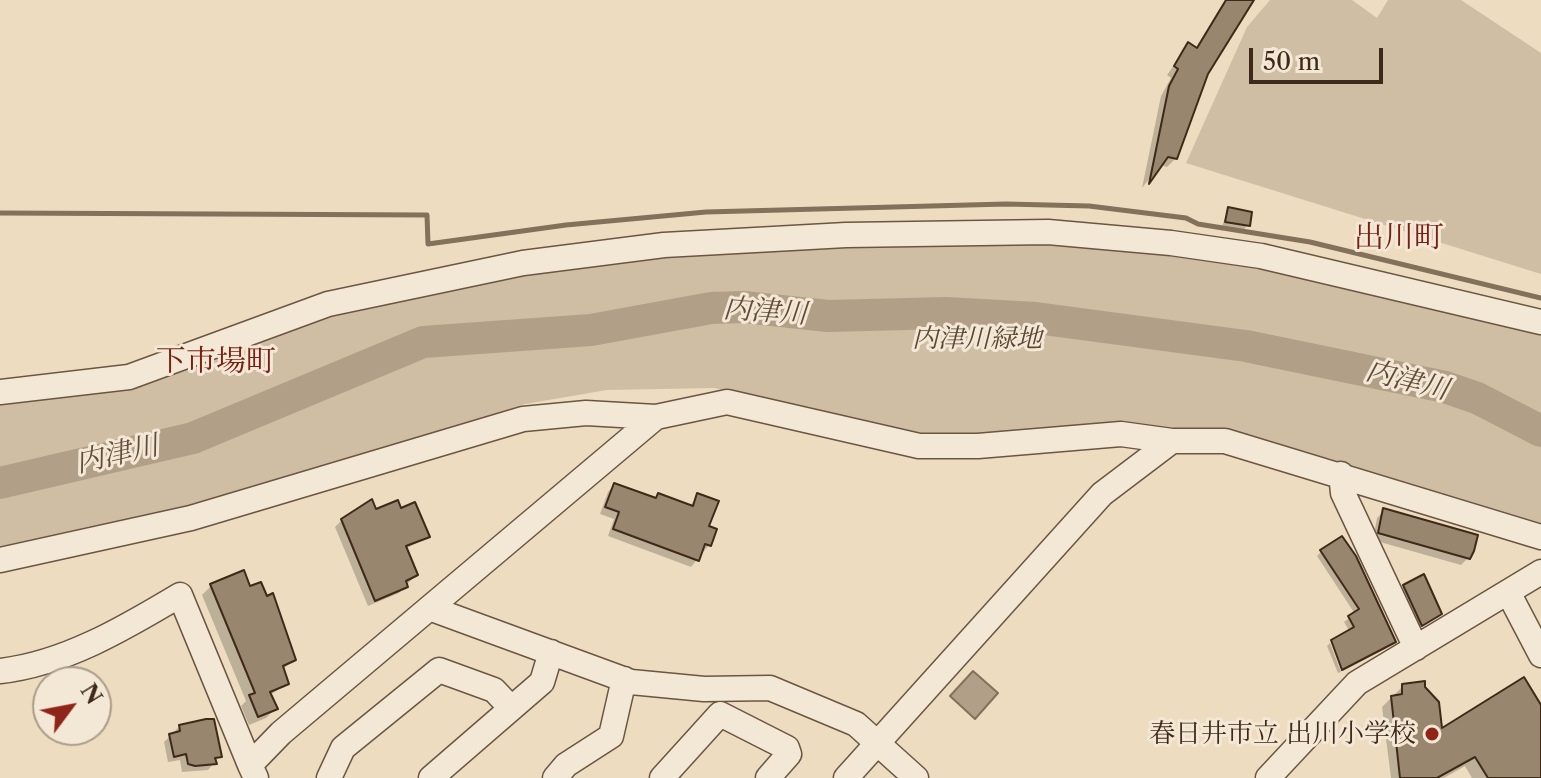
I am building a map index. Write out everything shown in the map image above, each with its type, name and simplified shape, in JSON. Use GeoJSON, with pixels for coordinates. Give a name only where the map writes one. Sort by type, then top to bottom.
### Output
{"type":"FeatureCollection","features":[{"type":"Feature","properties":{"kind":"street"},"geometry":{"type":"LineString","coordinates":[[0,392],[129,377],[328,304],[523,263],[664,245],[846,235],[1048,232],[1171,243],[1261,256],[1541,322]]}},
{"type":"Feature","properties":{"kind":"street"},"geometry":{"type":"LineString","coordinates":[[0,560],[191,518],[523,419],[586,413],[656,417],[727,402],[919,446],[978,446],[1121,434],[1172,441],[1225,441],[1541,537]]}},
{"type":"Feature","properties":{"kind":"street"},"geometry":{"type":"LineString","coordinates":[[0,671],[33,667],[130,625],[180,595],[253,771],[320,699],[432,609],[656,417]]}},
{"type":"Feature","properties":{"kind":"street"},"geometry":{"type":"LineString","coordinates":[[846,778],[1102,494],[1172,441]]}},
{"type":"Feature","properties":{"kind":"street"},"geometry":{"type":"LineString","coordinates":[[1341,474],[1343,493],[1416,648]]}},
{"type":"Feature","properties":{"kind":"street"},"geometry":{"type":"LineString","coordinates":[[1268,778],[1357,683],[1541,572]]}},
{"type":"Feature","properties":{"kind":"street"},"geometry":{"type":"LineString","coordinates":[[1508,592],[1541,655]]}},
{"type":"Feature","properties":{"kind":"street"},"geometry":{"type":"LineString","coordinates":[[432,609],[624,679],[704,689],[770,688],[856,724],[916,778]]}},
{"type":"Feature","properties":{"kind":"street"},"geometry":{"type":"LineString","coordinates":[[431,778],[542,682],[551,652]]}},
{"type":"Feature","properties":{"kind":"street"},"geometry":{"type":"LineString","coordinates":[[329,778],[343,748],[439,670],[494,690],[511,708]]}},
{"type":"Feature","properties":{"kind":"street"},"geometry":{"type":"LineString","coordinates":[[555,778],[566,765],[611,736],[624,679]]}},
{"type":"Feature","properties":{"kind":"street"},"geometry":{"type":"LineString","coordinates":[[662,778],[720,714],[787,748],[789,754],[768,778]]}},
{"type":"Feature","properties":{"kind":"green space"},"geometry":{"type":"Polygon","coordinates":[[[1270,0],[1352,0],[1377,18],[1388,0],[1461,0],[1541,53],[1541,274],[1186,163],[1247,27],[1270,0]]]}},
{"type":"Feature","properties":{"kind":"green space","name":"内津川緑地"},"geometry":{"type":"Polygon","coordinates":[[[1047,238],[1169,247],[1541,327],[1541,531],[1285,448],[918,438],[715,388],[607,390],[525,404],[189,512],[0,550],[0,400],[133,381],[344,304],[617,256],[1047,238]]]}},
{"type":"Feature","properties":{"kind":"shaded area"},"geometry":{"type":"Polygon","coordinates":[[[973,671],[998,693],[975,719],[950,696],[973,671]]]}},
{"type":"Feature","properties":{"kind":"building"},"geometry":{"type":"Polygon","coordinates":[[[1226,0],[1254,0],[1208,74],[1177,159],[1168,157],[1149,184],[1169,86],[1178,69],[1174,66],[1188,42],[1197,48],[1226,0]]]}},
{"type":"Feature","properties":{"kind":"building"},"geometry":{"type":"Polygon","coordinates":[[[1228,207],[1252,212],[1250,226],[1225,222],[1228,207]]]}},
{"type":"Feature","properties":{"kind":"building"},"geometry":{"type":"Polygon","coordinates":[[[614,483],[656,498],[658,493],[693,506],[697,493],[719,501],[709,526],[717,529],[711,546],[705,544],[699,561],[613,529],[619,512],[605,507],[614,483]]]}},
{"type":"Feature","properties":{"kind":"building"},"geometry":{"type":"Polygon","coordinates":[[[372,499],[376,509],[398,500],[401,508],[415,502],[430,537],[406,546],[418,575],[406,581],[408,587],[375,601],[341,519],[372,499]]]}},
{"type":"Feature","properties":{"kind":"building"},"geometry":{"type":"Polygon","coordinates":[[[1383,508],[1478,535],[1470,559],[1378,533],[1383,508]]]}},
{"type":"Feature","properties":{"kind":"building"},"geometry":{"type":"Polygon","coordinates":[[[1342,536],[1356,556],[1396,642],[1342,670],[1331,640],[1354,627],[1348,616],[1359,609],[1320,550],[1342,536]]]}},
{"type":"Feature","properties":{"kind":"building"},"geometry":{"type":"Polygon","coordinates":[[[244,570],[250,586],[261,582],[267,596],[273,593],[296,660],[283,666],[289,684],[270,692],[278,709],[258,717],[249,695],[255,693],[210,584],[244,570]]]}},
{"type":"Feature","properties":{"kind":"building"},"geometry":{"type":"Polygon","coordinates":[[[1424,574],[1442,614],[1422,626],[1403,585],[1424,574]]]}},
{"type":"Feature","properties":{"kind":"building"},"geometry":{"type":"Polygon","coordinates":[[[1524,677],[1541,705],[1541,778],[1488,778],[1475,757],[1437,778],[1400,778],[1391,696],[1402,694],[1402,684],[1425,681],[1425,687],[1439,702],[1442,728],[1524,677]]]}},
{"type":"Feature","properties":{"kind":"building"},"geometry":{"type":"Polygon","coordinates":[[[214,719],[222,757],[215,758],[217,764],[195,766],[188,764],[186,754],[174,757],[169,734],[180,731],[179,725],[214,719]]]}},
{"type":"Feature","properties":{"kind":"waterway"},"geometry":{"type":"LineString","coordinates":[[0,213],[427,215],[428,244],[566,225],[706,212],[1006,204],[1089,206],[1186,218],[1198,224],[1310,242],[1541,298]]}},
{"type":"Feature","properties":{"kind":"waterway","name":"内津川"},"geometry":{"type":"LineString","coordinates":[[0,483],[193,438],[423,342],[591,330],[711,308],[744,307],[828,316],[946,313],[1036,318],[1246,346],[1445,387],[1477,398],[1541,431]]}},
{"type":"Feature","properties":{"kind":"place","name":"春日井市立 出川小学校"},"geometry":{"type":"Point","coordinates":[1432,734]}},
{"type":"Feature","properties":{"kind":"district","name":"出川町"},"geometry":{"type":"Point","coordinates":[1399,238]}},
{"type":"Feature","properties":{"kind":"district","name":"下市場町"},"geometry":{"type":"Point","coordinates":[216,362]}}]}
